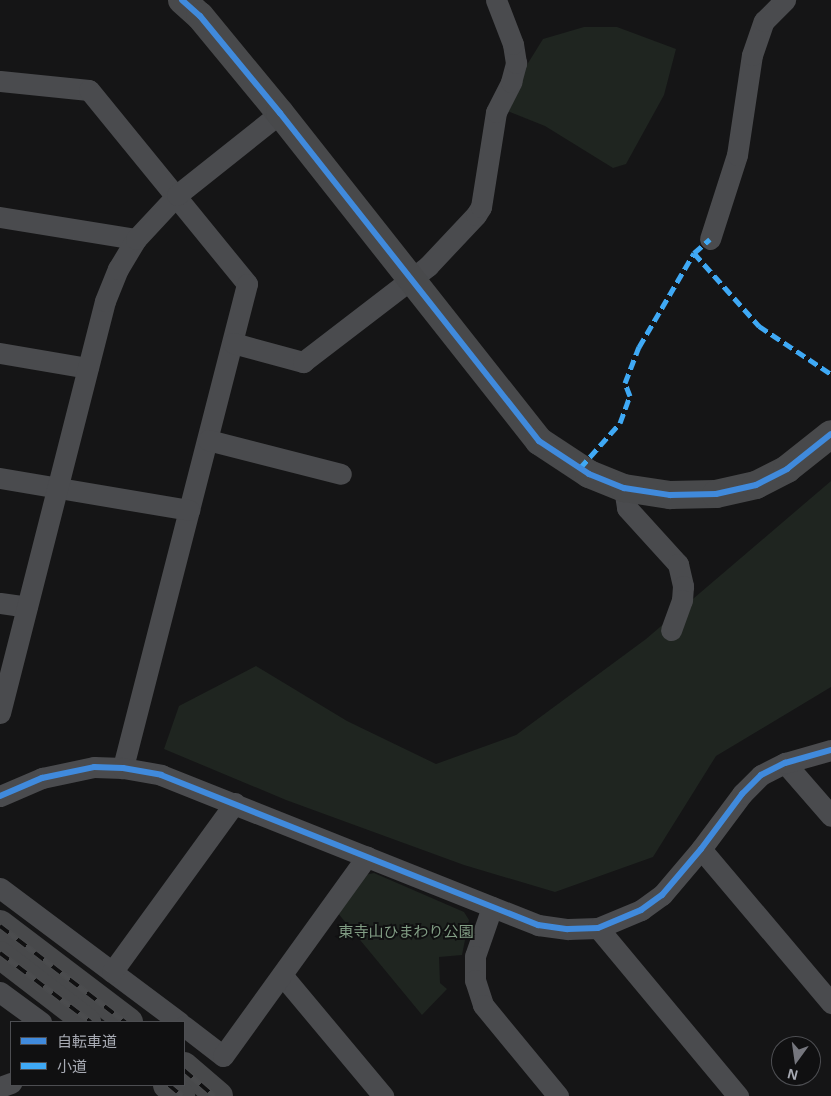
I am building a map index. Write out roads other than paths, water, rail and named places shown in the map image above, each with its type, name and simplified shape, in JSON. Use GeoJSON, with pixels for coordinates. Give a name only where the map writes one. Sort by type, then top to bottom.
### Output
{"type":"FeatureCollection","features":[{"type":"Feature","properties":{"kind":"street"},"geometry":{"type":"LineString","coordinates":[[182,0],[200,16],[280,113],[539,441],[589,474],[624,488],[679,495],[716,494],[756,485],[787,469],[831,434]]}},
{"type":"Feature","properties":{"kind":"street"},"geometry":{"type":"LineString","coordinates":[[233,343],[303,362],[428,266],[481,207],[496,112],[511,82],[516,63],[513,44],[496,0]]}},
{"type":"Feature","properties":{"kind":"street"},"geometry":{"type":"LineString","coordinates":[[710,239],[737,155],[752,55],[764,20],[785,0]]}},
{"type":"Feature","properties":{"kind":"street"},"geometry":{"type":"LineString","coordinates":[[0,81],[89,90],[247,284],[122,768]]}},
{"type":"Feature","properties":{"kind":"street"},"geometry":{"type":"LineString","coordinates":[[0,713],[105,301],[118,269],[136,239],[177,196],[280,113]]}},
{"type":"Feature","properties":{"kind":"street"},"geometry":{"type":"LineString","coordinates":[[0,217],[136,239]]}},
{"type":"Feature","properties":{"kind":"street"},"geometry":{"type":"LineString","coordinates":[[0,353],[88,368]]}},
{"type":"Feature","properties":{"kind":"street"},"geometry":{"type":"LineString","coordinates":[[208,440],[342,474]]}},
{"type":"Feature","properties":{"kind":"street"},"geometry":{"type":"LineString","coordinates":[[0,478],[189,510]]}},
{"type":"Feature","properties":{"kind":"street"},"geometry":{"type":"LineString","coordinates":[[624,488],[627,508],[678,564],[683,586],[682,600],[671,630]]}},
{"type":"Feature","properties":{"kind":"street"},"geometry":{"type":"LineString","coordinates":[[0,603],[27,607]]}},
{"type":"Feature","properties":{"kind":"street"},"geometry":{"type":"LineString","coordinates":[[0,796],[70,771],[122,768],[161,775],[538,925],[568,929],[598,928],[648,905],[662,895],[701,849],[742,794],[761,776],[785,763],[831,750]]}},
{"type":"Feature","properties":{"kind":"street"},"geometry":{"type":"LineString","coordinates":[[785,763],[831,816]]}},
{"type":"Feature","properties":{"kind":"street"},"geometry":{"type":"LineString","coordinates":[[112,972],[235,803]]}},
{"type":"Feature","properties":{"kind":"street"},"geometry":{"type":"LineString","coordinates":[[701,849],[831,1003]]}},
{"type":"Feature","properties":{"kind":"street"},"geometry":{"type":"LineString","coordinates":[[185,1027],[223,1056],[367,856]]}},
{"type":"Feature","properties":{"kind":"street"},"geometry":{"type":"LineString","coordinates":[[0,888],[177,1021]]}},
{"type":"Feature","properties":{"kind":"street"},"geometry":{"type":"LineString","coordinates":[[492,907],[475,956],[475,980],[483,1006],[558,1096]]}},
{"type":"Feature","properties":{"kind":"street"},"geometry":{"type":"LineString","coordinates":[[0,924],[129,1021]]}},
{"type":"Feature","properties":{"kind":"street"},"geometry":{"type":"LineString","coordinates":[[598,928],[738,1096]]}},
{"type":"Feature","properties":{"kind":"street"},"geometry":{"type":"LineString","coordinates":[[0,955],[86,1021]]}},
{"type":"Feature","properties":{"kind":"street"},"geometry":{"type":"LineString","coordinates":[[282,975],[382,1096]]}},
{"type":"Feature","properties":{"kind":"street"},"geometry":{"type":"LineString","coordinates":[[0,992],[39,1021]]}},
{"type":"Feature","properties":{"kind":"street"},"geometry":{"type":"LineString","coordinates":[[185,1067],[219,1096]]}},
{"type":"Feature","properties":{"kind":"street"},"geometry":{"type":"LineString","coordinates":[[168,1086],[181,1096]]}},
{"type":"Feature","properties":{"kind":"railway"},"geometry":{"type":"LineString","coordinates":[[0,926],[124,1021]]}},
{"type":"Feature","properties":{"kind":"railway"},"geometry":{"type":"LineString","coordinates":[[0,953],[90,1021]]}},
{"type":"Feature","properties":{"kind":"railway"},"geometry":{"type":"LineString","coordinates":[[185,1071],[214,1096]]}},
{"type":"Feature","properties":{"kind":"railway"},"geometry":{"type":"LineString","coordinates":[[170,1086],[182,1096]]}},
{"type":"Feature","properties":{"kind":"park label","name":"東寺山ひまわり公園"},"geometry":{"type":"Point","coordinates":[406,932]}}]}
